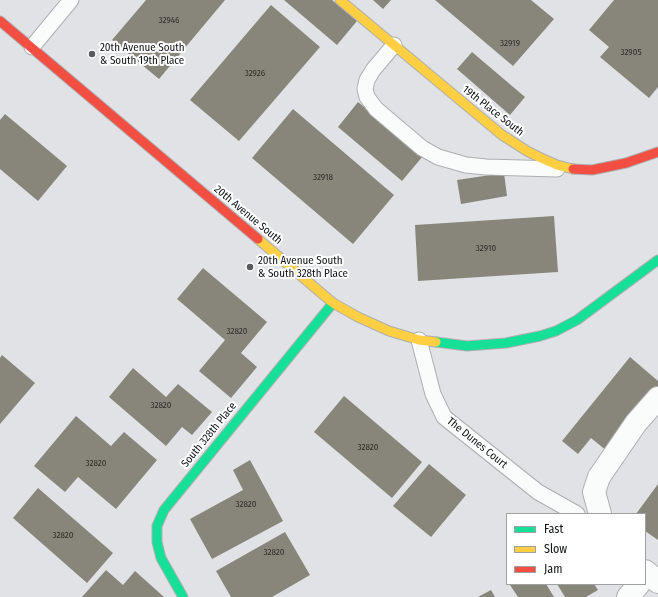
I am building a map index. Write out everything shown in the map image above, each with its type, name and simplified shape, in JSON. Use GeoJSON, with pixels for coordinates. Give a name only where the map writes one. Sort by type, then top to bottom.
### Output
{"type":"FeatureCollection","features":[{"type":"Feature","properties":{"kind":"street","name":"19th Place South"},"geometry":{"type":"LineString","coordinates":[[340,0],[502,136],[527,151],[557,165],[570,169],[592,170],[626,163],[658,152]]}},
{"type":"Feature","properties":{"kind":"street","name":"20th Avenue South"},"geometry":{"type":"LineString","coordinates":[[0,21],[333,303],[373,324],[405,337],[467,346],[523,341],[540,336],[577,320],[658,260]]}},
{"type":"Feature","properties":{"kind":"street","name":"South 328th Place"},"geometry":{"type":"LineString","coordinates":[[183,597],[161,558],[157,542],[157,526],[164,510],[333,303]]}},
{"type":"Feature","properties":{"kind":"street"},"geometry":{"type":"LineString","coordinates":[[600,513],[594,492],[599,477],[636,423],[658,398]]}},
{"type":"Feature","properties":{"kind":"street"},"geometry":{"type":"LineString","coordinates":[[628,597],[640,585]]}},
{"type":"Feature","properties":{"kind":"lane"},"geometry":{"type":"LineString","coordinates":[[32,47],[71,0]]}},
{"type":"Feature","properties":{"kind":"lane"},"geometry":{"type":"LineString","coordinates":[[394,45],[373,70],[367,80],[365,89],[367,97],[376,109],[422,148],[438,157],[466,165],[486,167],[570,169]]}},
{"type":"Feature","properties":{"kind":"lane","name":"The Dunes Court"},"geometry":{"type":"LineString","coordinates":[[419,340],[433,394],[444,418],[538,492],[575,513]]}},
{"type":"Feature","properties":{"kind":"building"},"geometry":{"type":"Polygon","coordinates":[[[146,0],[225,0],[159,79],[112,40],[146,0]]]}},
{"type":"Feature","properties":{"kind":"building"},"geometry":{"type":"Polygon","coordinates":[[[284,0],[332,0],[357,21],[337,45],[284,0]]]}},
{"type":"Feature","properties":{"kind":"building"},"geometry":{"type":"Polygon","coordinates":[[[373,0],[391,0],[383,9],[373,0]]]}},
{"type":"Feature","properties":{"kind":"building"},"geometry":{"type":"Polygon","coordinates":[[[435,0],[531,0],[554,19],[513,66],[435,0]]]}},
{"type":"Feature","properties":{"kind":"building"},"geometry":{"type":"Polygon","coordinates":[[[614,0],[658,0],[658,87],[649,98],[600,57],[609,47],[589,30],[614,0]]]}},
{"type":"Feature","properties":{"kind":"building"},"geometry":{"type":"Polygon","coordinates":[[[271,5],[320,47],[239,141],[190,100],[271,5]]]}},
{"type":"Feature","properties":{"kind":"building"},"geometry":{"type":"Polygon","coordinates":[[[472,52],[525,97],[510,115],[457,69],[472,52]]]}},
{"type":"Feature","properties":{"kind":"building"},"geometry":{"type":"Polygon","coordinates":[[[358,102],[423,156],[402,181],[338,127],[358,102]]]}},
{"type":"Feature","properties":{"kind":"building"},"geometry":{"type":"Polygon","coordinates":[[[293,109],[394,195],[353,244],[252,158],[293,109]]]}},
{"type":"Feature","properties":{"kind":"building"},"geometry":{"type":"Polygon","coordinates":[[[5,114],[67,166],[38,201],[0,169],[0,120],[5,114]]]}},
{"type":"Feature","properties":{"kind":"building"},"geometry":{"type":"Polygon","coordinates":[[[504,173],[507,196],[461,204],[457,180],[504,173]]]}},
{"type":"Feature","properties":{"kind":"building"},"geometry":{"type":"Polygon","coordinates":[[[554,216],[558,272],[418,281],[415,225],[554,216]]]}},
{"type":"Feature","properties":{"kind":"building"},"geometry":{"type":"Polygon","coordinates":[[[203,268],[267,322],[241,353],[257,367],[231,398],[199,371],[225,340],[177,299],[203,268]]]}},
{"type":"Feature","properties":{"kind":"building"},"geometry":{"type":"Polygon","coordinates":[[[2,355],[35,383],[0,424],[0,358],[2,355]]]}},
{"type":"Feature","properties":{"kind":"building"},"geometry":{"type":"Polygon","coordinates":[[[630,357],[658,381],[658,389],[607,451],[591,438],[578,454],[562,441],[630,357]]]}},
{"type":"Feature","properties":{"kind":"building"},"geometry":{"type":"Polygon","coordinates":[[[133,368],[166,397],[178,384],[212,412],[192,435],[182,427],[166,446],[109,397],[133,368]]]}},
{"type":"Feature","properties":{"kind":"building"},"geometry":{"type":"Polygon","coordinates":[[[344,396],[422,462],[392,498],[314,432],[344,396]]]}},
{"type":"Feature","properties":{"kind":"building"},"geometry":{"type":"Polygon","coordinates":[[[76,416],[111,446],[124,432],[157,460],[116,509],[78,477],[65,492],[34,466],[76,416]]]}},
{"type":"Feature","properties":{"kind":"building"},"geometry":{"type":"Polygon","coordinates":[[[250,460],[283,521],[212,559],[190,519],[243,490],[233,470],[250,460]]]}},
{"type":"Feature","properties":{"kind":"building"},"geometry":{"type":"Polygon","coordinates":[[[429,464],[466,495],[431,537],[393,506],[429,464]]]}},
{"type":"Feature","properties":{"kind":"building"},"geometry":{"type":"Polygon","coordinates":[[[658,484],[658,540],[646,532],[646,513],[637,513],[658,484]]]}},
{"type":"Feature","properties":{"kind":"building"},"geometry":{"type":"Polygon","coordinates":[[[38,488],[113,553],[87,583],[13,518],[38,488]]]}},
{"type":"Feature","properties":{"kind":"building"},"geometry":{"type":"Polygon","coordinates":[[[285,532],[310,575],[272,597],[231,597],[216,571],[285,532]]]}},
{"type":"Feature","properties":{"kind":"building"},"geometry":{"type":"Polygon","coordinates":[[[106,570],[123,585],[135,571],[164,597],[82,597],[106,570]]]}},
{"type":"Feature","properties":{"kind":"building"},"geometry":{"type":"Polygon","coordinates":[[[510,585],[547,585],[554,597],[518,597],[510,585]]]}},
{"type":"Feature","properties":{"kind":"building"},"geometry":{"type":"Polygon","coordinates":[[[558,585],[595,585],[598,590],[586,597],[565,597],[558,585]]]}},
{"type":"Feature","properties":{"kind":"building"},"geometry":{"type":"Polygon","coordinates":[[[491,590],[495,597],[478,597],[491,590]]]}},
{"type":"Feature","properties":{"kind":"traffic: fast"},"geometry":{"type":"LineString","coordinates":[[436,342],[467,346],[506,343],[556,331],[577,320],[658,260]]}},
{"type":"Feature","properties":{"kind":"traffic: fast"},"geometry":{"type":"LineString","coordinates":[[183,597],[161,558],[157,542],[157,526],[164,510],[333,303]]}},
{"type":"Feature","properties":{"kind":"traffic: slow"},"geometry":{"type":"LineString","coordinates":[[340,0],[502,135],[541,158],[557,165],[573,169]]}},
{"type":"Feature","properties":{"kind":"traffic: slow"},"geometry":{"type":"LineString","coordinates":[[258,239],[333,303],[358,317],[389,331],[419,340],[436,342]]}},
{"type":"Feature","properties":{"kind":"traffic: jam"},"geometry":{"type":"LineString","coordinates":[[0,21],[258,239]]}},
{"type":"Feature","properties":{"kind":"traffic: jam"},"geometry":{"type":"LineString","coordinates":[[573,169],[592,170],[626,163],[658,152]]}},
{"type":"Feature","properties":{"kind":"place","name":"20th Avenue South & South 19th Place"},"geometry":{"type":"Point","coordinates":[92,54]}},
{"type":"Feature","properties":{"kind":"place","name":"20th Avenue South & South 328th Place"},"geometry":{"type":"Point","coordinates":[250,267]}}]}
